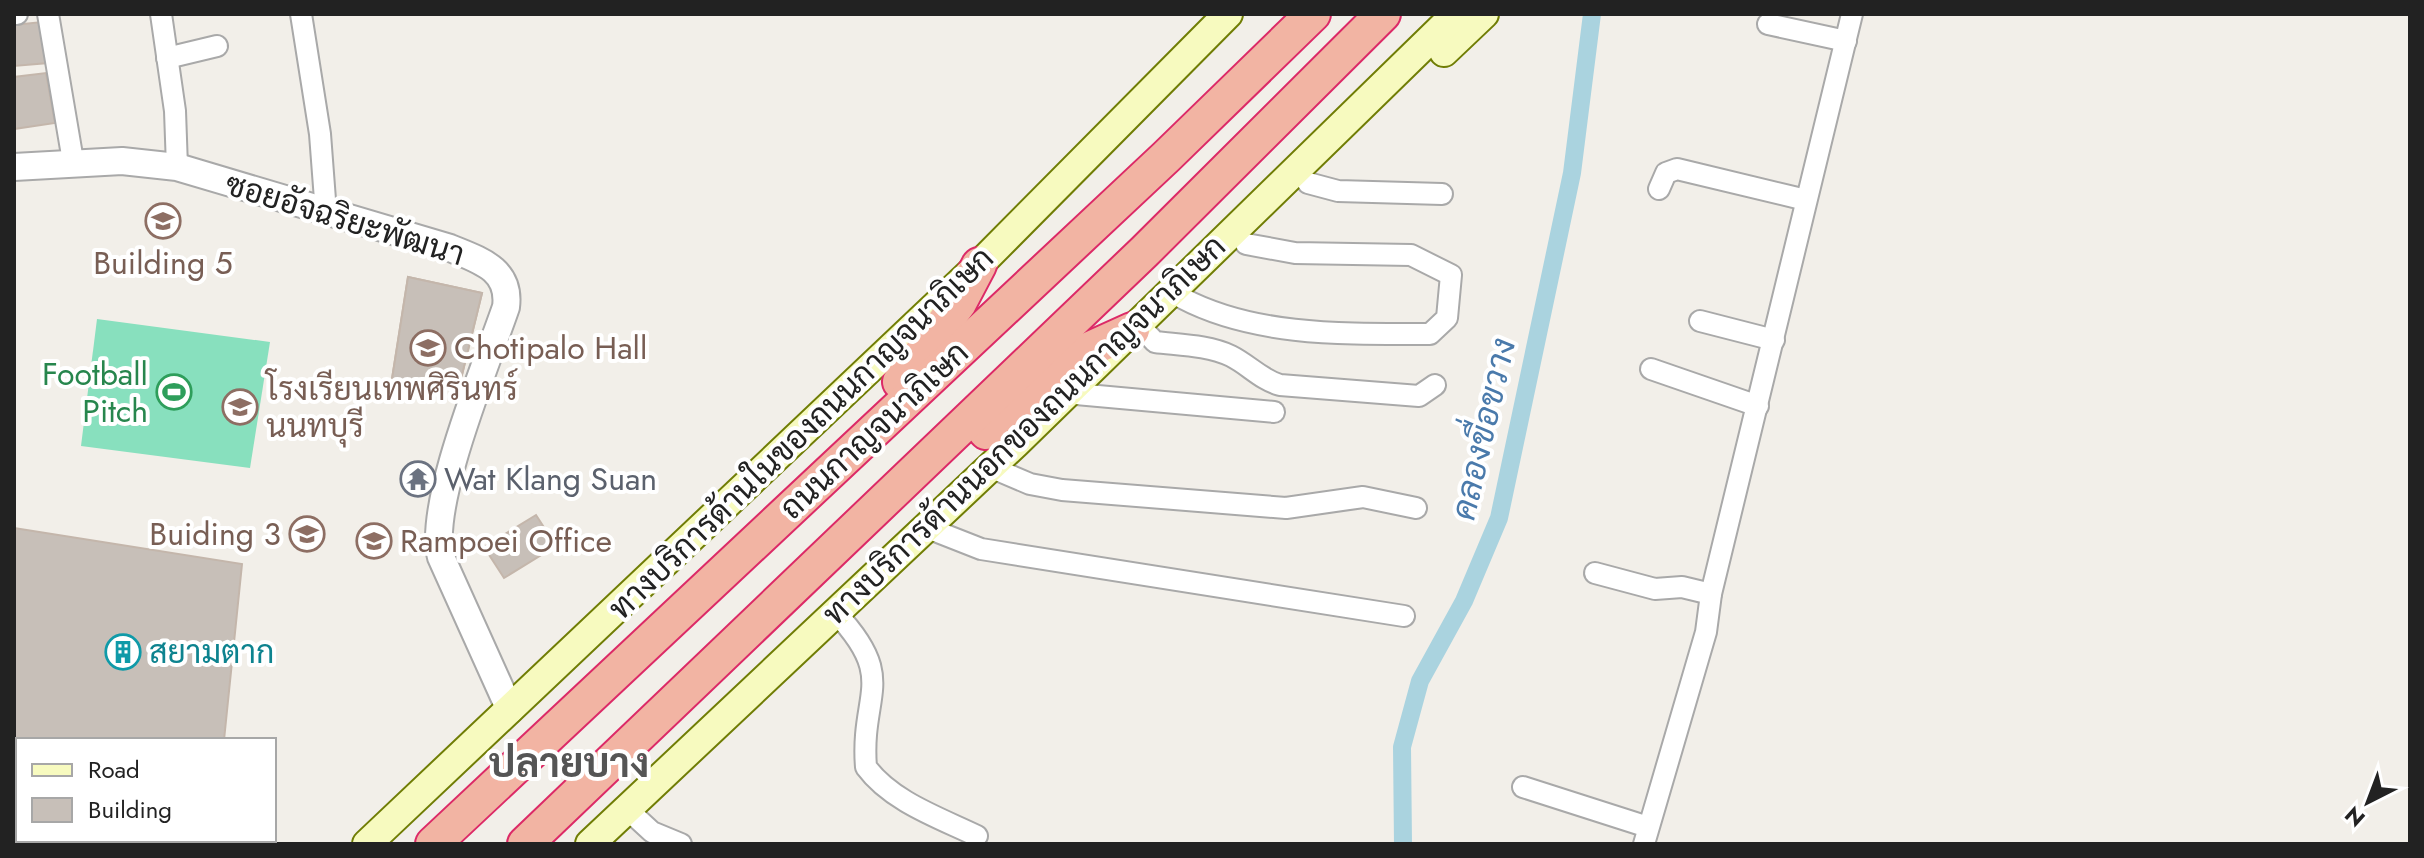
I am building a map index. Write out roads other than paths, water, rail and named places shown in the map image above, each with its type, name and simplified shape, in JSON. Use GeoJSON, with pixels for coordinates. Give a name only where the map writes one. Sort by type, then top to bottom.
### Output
{"type":"FeatureCollection","features":[{"type":"Feature","properties":{"kind":"highway","name":"ถนนกาญจนาภิเษก"},"geometry":{"type":"LineString","coordinates":[[433,844],[1166,157],[1313,14]]}},
{"type":"Feature","properties":{"kind":"highway","name":"ถนนกาญจนาภิเษก"},"geometry":{"type":"LineString","coordinates":[[525,844],[914,473],[1383,14]]}},
{"type":"Feature","properties":{"kind":"highway"},"geometry":{"type":"LineString","coordinates":[[842,459],[933,340],[979,265]]}},
{"type":"Feature","properties":{"kind":"highway"},"geometry":{"type":"LineString","coordinates":[[914,473],[988,430],[1090,349],[1141,320]]}},
{"type":"Feature","properties":{"kind":"highway"},"geometry":{"type":"LineString","coordinates":[[408,844],[470,796],[499,781]]}},
{"type":"Feature","properties":{"kind":"main road","name":"ทางบริการด้านในของถนนกาญจนาภิเษก"},"geometry":{"type":"LineString","coordinates":[[367,844],[979,265],[1228,14]]}},
{"type":"Feature","properties":{"kind":"main road","name":"ทางบริการด้านนอกของถนนกาญจนาภิเษก"},"geometry":{"type":"LineString","coordinates":[[590,844],[990,467],[1456,14]]}},
{"type":"Feature","properties":{"kind":"main road"},"geometry":{"type":"LineString","coordinates":[[1141,320],[1182,298],[1246,244],[1484,14]]}},
{"type":"Feature","properties":{"kind":"street"},"geometry":{"type":"LineString","coordinates":[[48,14],[73,161]]}},
{"type":"Feature","properties":{"kind":"street"},"geometry":{"type":"LineString","coordinates":[[161,14],[175,111],[177,167]]}},
{"type":"Feature","properties":{"kind":"street"},"geometry":{"type":"LineString","coordinates":[[301,14],[320,134],[326,213]]}},
{"type":"Feature","properties":{"kind":"street"},"geometry":{"type":"LineString","coordinates":[[1523,787],[1646,836],[1706,632],[1711,594],[1852,14]]}},
{"type":"Feature","properties":{"kind":"street"},"geometry":{"type":"LineString","coordinates":[[1768,24],[1846,41]]}},
{"type":"Feature","properties":{"kind":"street"},"geometry":{"type":"LineString","coordinates":[[167,58],[217,46]]}},
{"type":"Feature","properties":{"kind":"street","name":"ซอยอัจฉริยะพัฒนา"},"geometry":{"type":"LineString","coordinates":[[14,167],[73,161],[122,161],[177,167],[450,248],[485,262],[506,287],[506,307],[446,486],[437,534],[441,557],[510,710]]}},
{"type":"Feature","properties":{"kind":"street"},"geometry":{"type":"LineString","coordinates":[[1659,189],[1666,173],[1677,169],[1806,200]]}},
{"type":"Feature","properties":{"kind":"street"},"geometry":{"type":"LineString","coordinates":[[1308,183],[1338,191],[1442,194]]}},
{"type":"Feature","properties":{"kind":"street"},"geometry":{"type":"LineString","coordinates":[[1182,298],[1232,320],[1292,329],[1430,334],[1447,318],[1451,275],[1411,255],[1295,253],[1246,244]]}},
{"type":"Feature","properties":{"kind":"street"},"geometry":{"type":"LineString","coordinates":[[1141,320],[1155,342],[1208,349],[1231,356],[1264,380],[1280,385],[1419,396],[1435,385]]}},
{"type":"Feature","properties":{"kind":"street"},"geometry":{"type":"LineString","coordinates":[[1700,321],[1774,340]]}},
{"type":"Feature","properties":{"kind":"street"},"geometry":{"type":"LineString","coordinates":[[1651,369],[1758,406]]}},
{"type":"Feature","properties":{"kind":"street"},"geometry":{"type":"LineString","coordinates":[[1065,393],[1274,412]]}},
{"type":"Feature","properties":{"kind":"street"},"geometry":{"type":"LineString","coordinates":[[990,467],[1030,484],[1062,490],[1286,508],[1363,497],[1416,508]]}},
{"type":"Feature","properties":{"kind":"street"},"geometry":{"type":"LineString","coordinates":[[925,527],[981,549],[1404,616]]}},
{"type":"Feature","properties":{"kind":"street"},"geometry":{"type":"LineString","coordinates":[[1595,573],[1655,589],[1682,587],[1711,594]]}},
{"type":"Feature","properties":{"kind":"street"},"geometry":{"type":"LineString","coordinates":[[835,612],[863,643],[875,678],[866,767],[874,777],[915,806],[977,836]]}},
{"type":"Feature","properties":{"kind":"street"},"geometry":{"type":"LineString","coordinates":[[627,809],[652,838],[681,844]]}},
{"type":"Feature","properties":{"kind":"waterway","name":"คลองขื่อขวาง"},"geometry":{"type":"LineString","coordinates":[[1403,844],[1402,747],[1420,681],[1464,601],[1499,518],[1572,173],[1592,14]]}},
{"type":"Feature","properties":{"kind":"place","name":"Building 5"},"geometry":{"type":"Point","coordinates":[163,221]}},
{"type":"Feature","properties":{"kind":"place","name":"Chotipalo Hall"},"geometry":{"type":"Point","coordinates":[428,348]}},
{"type":"Feature","properties":{"kind":"place","name":"Football Pitch"},"geometry":{"type":"Point","coordinates":[174,392]}},
{"type":"Feature","properties":{"kind":"place","name":"โรงเรียนเทพศิรินทร์ นนทบุรี"},"geometry":{"type":"Point","coordinates":[240,407]}},
{"type":"Feature","properties":{"kind":"place","name":"Wat Klang Suan"},"geometry":{"type":"Point","coordinates":[418,479]}},
{"type":"Feature","properties":{"kind":"place","name":"Buiding 3"},"geometry":{"type":"Point","coordinates":[307,534]}},
{"type":"Feature","properties":{"kind":"place","name":"Rampoei Office"},"geometry":{"type":"Point","coordinates":[374,541]}},
{"type":"Feature","properties":{"kind":"place","name":"สยามตาก"},"geometry":{"type":"Point","coordinates":[123,652]}},
{"type":"Feature","properties":{"kind":"district","name":"ปลายบาง"},"geometry":{"type":"Point","coordinates":[569,763]}}]}
